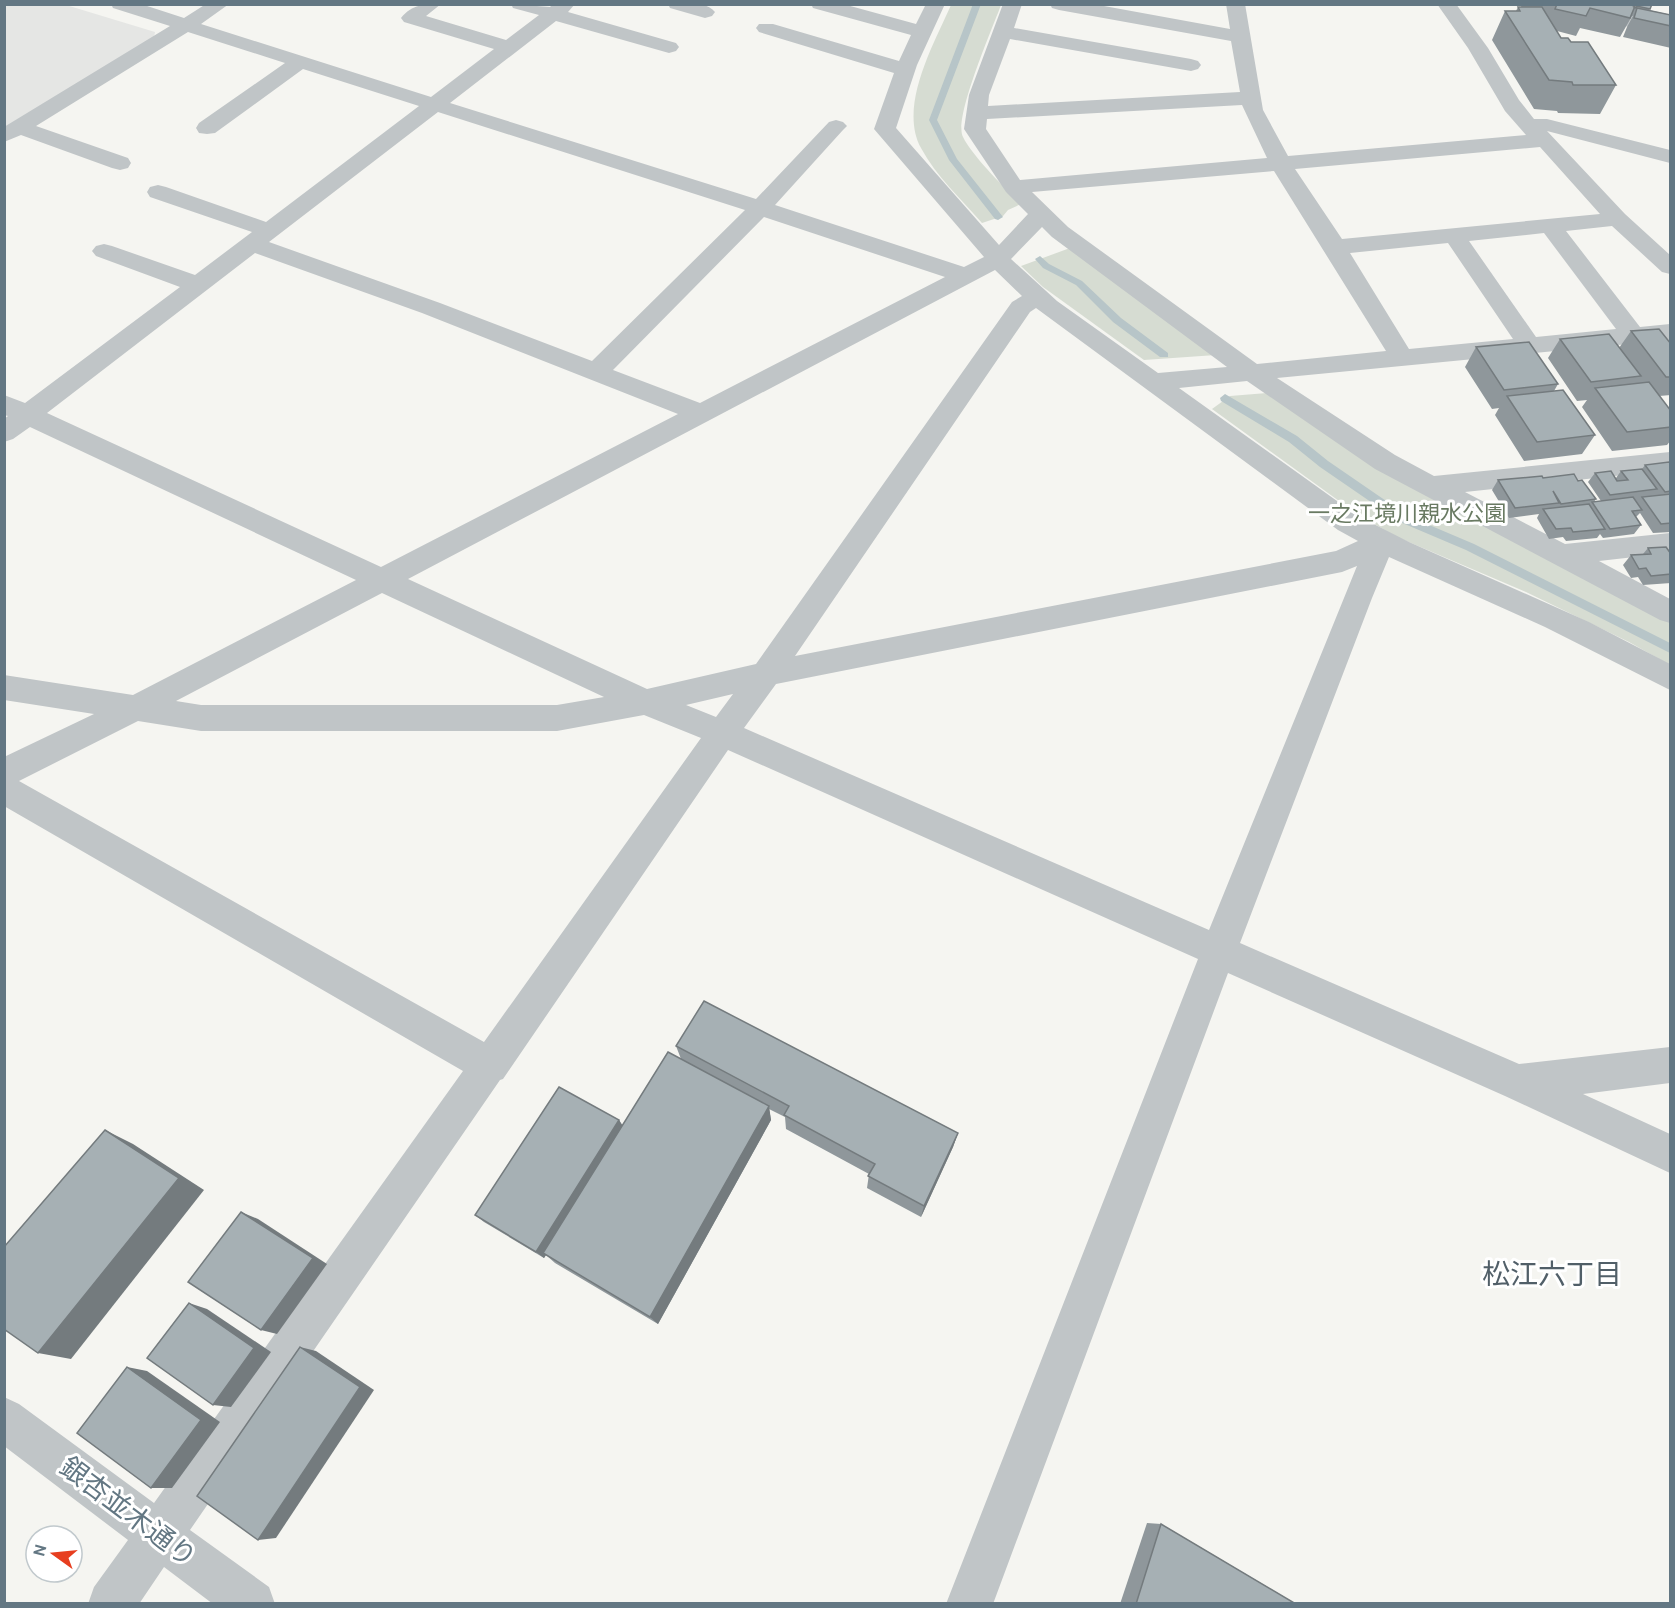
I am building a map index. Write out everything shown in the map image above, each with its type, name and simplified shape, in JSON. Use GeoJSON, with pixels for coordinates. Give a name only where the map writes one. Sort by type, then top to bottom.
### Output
{"type":"FeatureCollection","features":[{"type":"Feature","properties":{"kind":"street"},"geometry":{"type":"LineString","coordinates":[[120,4],[966,276]]}},
{"type":"Feature","properties":{"kind":"street"},"geometry":{"type":"LineString","coordinates":[[12,132],[220,4]]}},
{"type":"Feature","properties":{"kind":"street"},"geometry":{"type":"LineString","coordinates":[[432,4],[411,18],[510,48]]}},
{"type":"Feature","properties":{"kind":"street"},"geometry":{"type":"LineString","coordinates":[[520,4],[560,9],[669,47]]}},
{"type":"Feature","properties":{"kind":"street"},"geometry":{"type":"LineString","coordinates":[[677,4],[705,12]]}},
{"type":"Feature","properties":{"kind":"street"},"geometry":{"type":"LineString","coordinates":[[820,4],[922,32]]}},
{"type":"Feature","properties":{"kind":"street"},"geometry":{"type":"LineString","coordinates":[[936,4],[906,70],[885,129],[999,259],[1038,296],[1348,523],[1382,542],[1519,602],[1625,652],[1671,678]]}},
{"type":"Feature","properties":{"kind":"street"},"geometry":{"type":"LineString","coordinates":[[1013,4],[979,95],[975,129],[1014,187],[1060,232],[1113,273],[1252,372],[1385,462],[1671,612]]}},
{"type":"Feature","properties":{"kind":"street"},"geometry":{"type":"LineString","coordinates":[[1059,4],[1241,37]]}},
{"type":"Feature","properties":{"kind":"street"},"geometry":{"type":"LineString","coordinates":[[1235,4],[1253,110],[1281,164],[1403,359]]}},
{"type":"Feature","properties":{"kind":"street"},"geometry":{"type":"LineString","coordinates":[[1446,4],[1481,51],[1503,94],[1617,219],[1671,267]]}},
{"type":"Feature","properties":{"kind":"street"},"geometry":{"type":"LineString","coordinates":[[1552,4],[1671,30]]}},
{"type":"Feature","properties":{"kind":"street"},"geometry":{"type":"LineString","coordinates":[[4,433],[17,409],[198,285],[560,9]]}},
{"type":"Feature","properties":{"kind":"street"},"geometry":{"type":"LineString","coordinates":[[766,28],[906,70]]}},
{"type":"Feature","properties":{"kind":"street"},"geometry":{"type":"LineString","coordinates":[[1003,32],[1191,65]]}},
{"type":"Feature","properties":{"kind":"street"},"geometry":{"type":"LineString","coordinates":[[207,128],[300,62]]}},
{"type":"Feature","properties":{"kind":"street"},"geometry":{"type":"LineString","coordinates":[[977,113],[1251,98]]}},
{"type":"Feature","properties":{"kind":"street"},"geometry":{"type":"LineString","coordinates":[[1014,187],[1281,164],[1537,133],[1547,125],[1671,156]]}},
{"type":"Feature","properties":{"kind":"street"},"geometry":{"type":"LineString","coordinates":[[595,373],[760,208],[836,126]]}},
{"type":"Feature","properties":{"kind":"street"},"geometry":{"type":"LineString","coordinates":[[12,132],[120,163]]}},
{"type":"Feature","properties":{"kind":"street"},"geometry":{"type":"LineString","coordinates":[[158,192],[431,308],[700,413]]}},
{"type":"Feature","properties":{"kind":"street"},"geometry":{"type":"LineString","coordinates":[[4,773],[135,708],[999,259],[1041,214]]}},
{"type":"Feature","properties":{"kind":"street"},"geometry":{"type":"LineString","coordinates":[[1335,247],[1617,219]]}},
{"type":"Feature","properties":{"kind":"street"},"geometry":{"type":"LineString","coordinates":[[1550,226],[1634,336]]}},
{"type":"Feature","properties":{"kind":"street"},"geometry":{"type":"LineString","coordinates":[[1454,235],[1530,346]]}},
{"type":"Feature","properties":{"kind":"street"},"geometry":{"type":"LineString","coordinates":[[104,251],[198,285]]}},
{"type":"Feature","properties":{"kind":"street"},"geometry":{"type":"LineString","coordinates":[[111,1604],[722,733],[766,674],[1021,307],[1038,296]]}},
{"type":"Feature","properties":{"kind":"street"},"geometry":{"type":"LineString","coordinates":[[1154,382],[1671,332]]}},
{"type":"Feature","properties":{"kind":"street"},"geometry":{"type":"LineString","coordinates":[[17,409],[384,578],[645,702],[722,733],[1518,1083],[1671,1154]]}},
{"type":"Feature","properties":{"kind":"street"},"geometry":{"type":"LineString","coordinates":[[1430,486],[1671,461]]}},
{"type":"Feature","properties":{"kind":"street"},"geometry":{"type":"LineString","coordinates":[[4,687],[201,718],[557,718],[645,702],[766,674],[1342,561],[1382,542]]}},
{"type":"Feature","properties":{"kind":"street"},"geometry":{"type":"LineString","coordinates":[[969,1604],[1218,953],[1357,598],[1382,542]]}},
{"type":"Feature","properties":{"kind":"street"},"geometry":{"type":"LineString","coordinates":[[1560,555],[1671,543]]}},
{"type":"Feature","properties":{"kind":"street"},"geometry":{"type":"LineString","coordinates":[[4,789],[490,1066]]}},
{"type":"Feature","properties":{"kind":"street"},"geometry":{"type":"LineString","coordinates":[[1518,1083],[1671,1065]]}},
{"type":"Feature","properties":{"kind":"street","name":"銀杏並木通り"},"geometry":{"type":"LineString","coordinates":[[4,1419],[252,1604]]}},
{"type":"Feature","properties":{"kind":"shaded area"},"geometry":{"type":"Polygon","coordinates":[[[5,5],[66,5],[155,32],[154,37],[5,127],[5,5]]]}},
{"type":"Feature","properties":{"kind":"green space"},"geometry":{"type":"Polygon","coordinates":[[[951,5],[1001,5],[969,93],[961,127],[963,137],[974,154],[1021,204],[1008,210],[1003,216],[982,223],[934,168],[921,148],[915,131],[914,113],[921,75],[951,5]]]}},
{"type":"Feature","properties":{"kind":"green space"},"geometry":{"type":"Polygon","coordinates":[[[1070,248],[1216,355],[1144,360],[1043,287],[1021,266],[1070,248]]]}},
{"type":"Feature","properties":{"kind":"green space","name":"一之江境川親水公園"},"geometry":{"type":"Polygon","coordinates":[[[1267,393],[1585,579],[1670,622],[1670,665],[1629,642],[1526,592],[1397,537],[1357,514],[1212,409],[1230,396],[1267,393]]]}},
{"type":"Feature","properties":{"kind":"building"},"geometry":{"type":"Polygon","coordinates":[[[1557,4],[1635,6],[1630,18],[1590,8],[1586,16],[1555,9],[1557,4]]]}},
{"type":"Feature","properties":{"kind":"building"},"geometry":{"type":"Polygon","coordinates":[[[1627,4],[1652,4],[1650,9],[1637,6],[1636,8],[1627,4]]]}},
{"type":"Feature","properties":{"kind":"building"},"geometry":{"type":"Polygon","coordinates":[[[1518,7],[1542,7],[1561,38],[1568,38],[1571,42],[1588,42],[1616,85],[1573,85],[1572,82],[1549,80],[1505,11],[1520,11],[1518,7]]]}},
{"type":"Feature","properties":{"kind":"building"},"geometry":{"type":"Polygon","coordinates":[[[1637,8],[1671,15],[1671,26],[1634,18],[1637,8]]]}},
{"type":"Feature","properties":{"kind":"building"},"geometry":{"type":"Polygon","coordinates":[[[1659,329],[1671,344],[1671,377],[1666,377],[1631,331],[1659,329]]]}},
{"type":"Feature","properties":{"kind":"building"},"geometry":{"type":"Polygon","coordinates":[[[1609,334],[1641,376],[1591,382],[1560,339],[1609,334]]]}},
{"type":"Feature","properties":{"kind":"building"},"geometry":{"type":"Polygon","coordinates":[[[1529,342],[1558,384],[1504,390],[1476,347],[1529,342]]]}},
{"type":"Feature","properties":{"kind":"building"},"geometry":{"type":"Polygon","coordinates":[[[1649,382],[1671,411],[1671,427],[1627,432],[1595,388],[1649,382]]]}},
{"type":"Feature","properties":{"kind":"building"},"geometry":{"type":"Polygon","coordinates":[[[1563,390],[1595,435],[1537,442],[1507,396],[1563,390]]]}},
{"type":"Feature","properties":{"kind":"building"},"geometry":{"type":"Polygon","coordinates":[[[1669,462],[1671,464],[1671,491],[1665,492],[1645,465],[1669,462]]]}},
{"type":"Feature","properties":{"kind":"building"},"geometry":{"type":"Polygon","coordinates":[[[1642,469],[1657,489],[1610,495],[1595,473],[1611,471],[1617,481],[1628,480],[1621,471],[1642,469]]]}},
{"type":"Feature","properties":{"kind":"building"},"geometry":{"type":"Polygon","coordinates":[[[1574,474],[1578,481],[1582,480],[1596,499],[1561,504],[1553,491],[1559,503],[1515,508],[1498,480],[1542,476],[1543,478],[1574,474]]]}},
{"type":"Feature","properties":{"kind":"building"},"geometry":{"type":"Polygon","coordinates":[[[1671,494],[1671,523],[1661,524],[1642,497],[1671,494]]]}},
{"type":"Feature","properties":{"kind":"building"},"geometry":{"type":"Polygon","coordinates":[[[1633,497],[1642,510],[1632,511],[1641,525],[1610,529],[1592,502],[1633,497]]]}},
{"type":"Feature","properties":{"kind":"building"},"geometry":{"type":"Polygon","coordinates":[[[1589,504],[1605,529],[1573,532],[1571,528],[1556,529],[1543,509],[1589,504]]]}},
{"type":"Feature","properties":{"kind":"building"},"geometry":{"type":"Polygon","coordinates":[[[1666,547],[1671,554],[1671,574],[1651,576],[1646,568],[1639,569],[1631,555],[1651,554],[1648,548],[1666,547]]]}},
{"type":"Feature","properties":{"kind":"building"},"geometry":{"type":"Polygon","coordinates":[[[704,1001],[958,1133],[924,1206],[868,1176],[875,1164],[784,1115],[789,1106],[676,1046],[704,1001]]]}},
{"type":"Feature","properties":{"kind":"building"},"geometry":{"type":"Polygon","coordinates":[[[668,1052],[769,1106],[650,1317],[543,1253],[668,1052]]]}},
{"type":"Feature","properties":{"kind":"building"},"geometry":{"type":"Polygon","coordinates":[[[559,1087],[619,1120],[536,1252],[475,1215],[559,1087]]]}},
{"type":"Feature","properties":{"kind":"building"},"geometry":{"type":"Polygon","coordinates":[[[105,1130],[179,1178],[38,1353],[4,1329],[4,1247],[105,1130]]]}},
{"type":"Feature","properties":{"kind":"building"},"geometry":{"type":"Polygon","coordinates":[[[241,1212],[313,1258],[261,1330],[188,1282],[241,1212]]]}},
{"type":"Feature","properties":{"kind":"building"},"geometry":{"type":"Polygon","coordinates":[[[189,1303],[254,1348],[213,1405],[147,1358],[189,1303]]]}},
{"type":"Feature","properties":{"kind":"building"},"geometry":{"type":"Polygon","coordinates":[[[300,1347],[360,1387],[258,1540],[197,1496],[300,1347]]]}},
{"type":"Feature","properties":{"kind":"building"},"geometry":{"type":"Polygon","coordinates":[[[127,1367],[201,1420],[151,1488],[77,1433],[127,1367]]]}},
{"type":"Feature","properties":{"kind":"building"},"geometry":{"type":"Polygon","coordinates":[[[1161,1524],[1296,1604],[1136,1604],[1161,1524]]]}},
{"type":"Feature","properties":{"kind":"waterway"},"geometry":{"type":"LineString","coordinates":[[977,4],[933,120],[953,160],[998,217]]}},
{"type":"Feature","properties":{"kind":"waterway"},"geometry":{"type":"LineString","coordinates":[[1040,259],[1046,266],[1079,283],[1117,320],[1164,355]]}},
{"type":"Feature","properties":{"kind":"waterway"},"geometry":{"type":"LineString","coordinates":[[1225,398],[1293,439],[1324,464],[1404,519],[1470,547],[1670,648]]}},
{"type":"Feature","properties":{"kind":"district","name":"松江六丁目"},"geometry":{"type":"Point","coordinates":[1552,1274]}}]}
